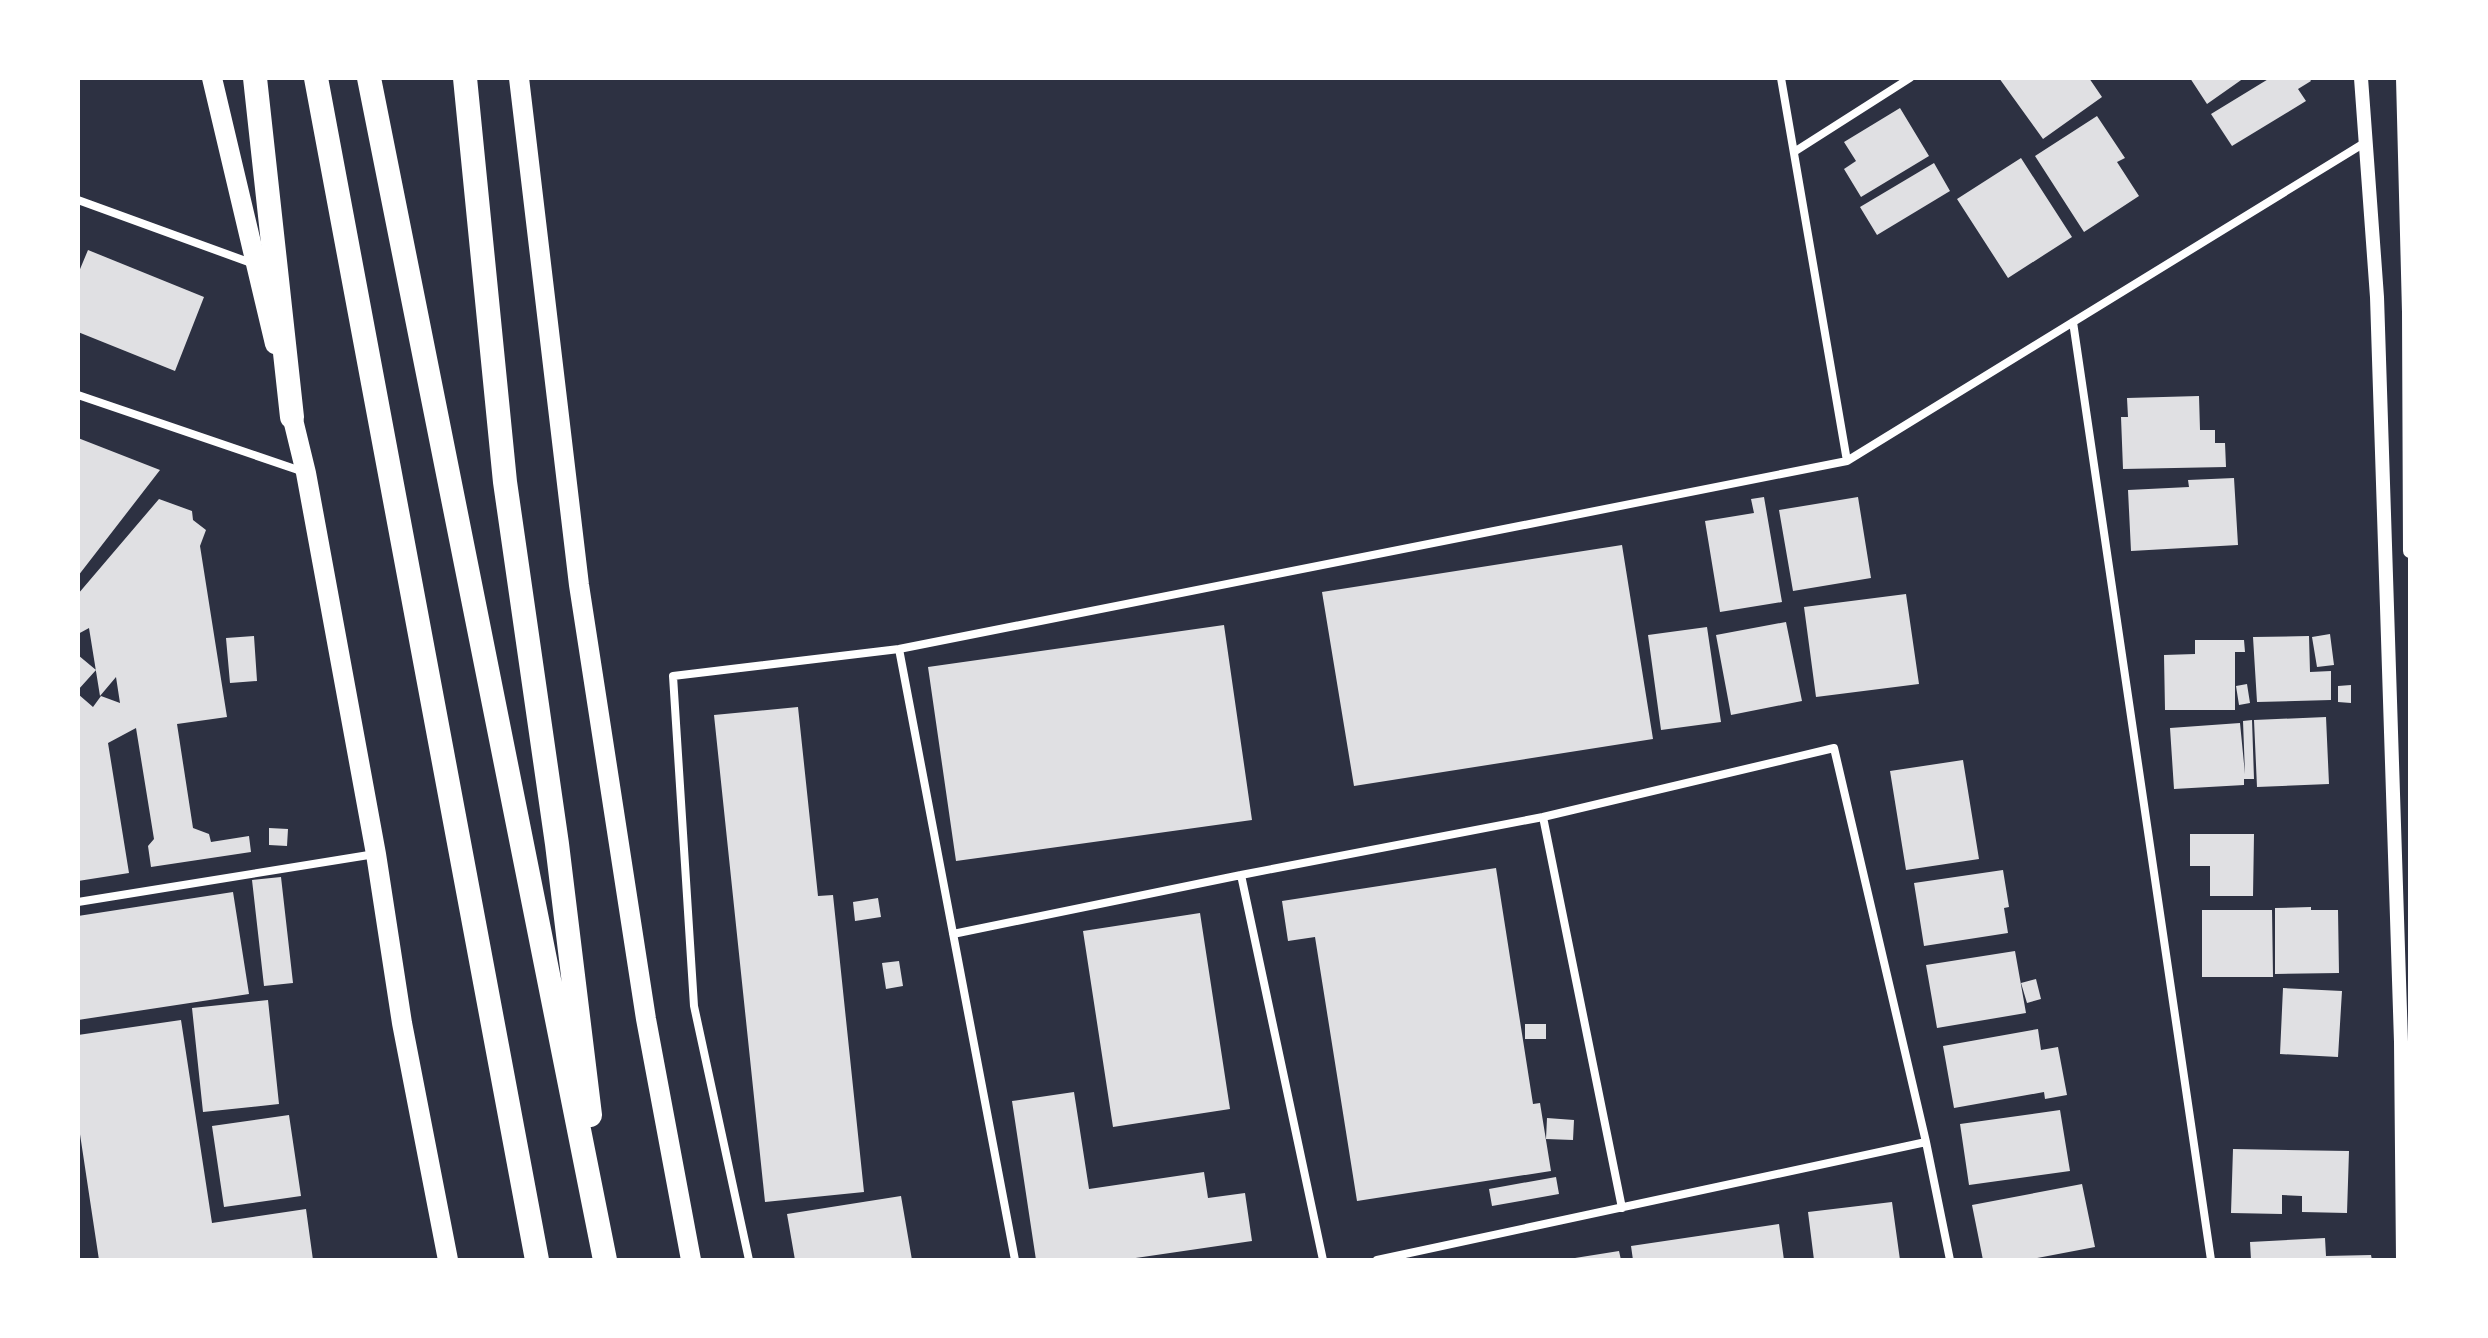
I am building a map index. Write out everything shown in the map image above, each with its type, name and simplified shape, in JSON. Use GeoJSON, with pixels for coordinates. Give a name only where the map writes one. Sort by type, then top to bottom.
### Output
{"type":"FeatureCollection","features":[{"type":"Feature","properties":{"kind":"highway"},"geometry":{"type":"LineString","coordinates":[[255,78],[292,417]]}},
{"type":"Feature","properties":{"kind":"highway"},"geometry":{"type":"LineString","coordinates":[[316,78],[537,1260]]}},
{"type":"Feature","properties":{"kind":"highway"},"geometry":{"type":"LineString","coordinates":[[369,78],[606,1260]]}},
{"type":"Feature","properties":{"kind":"highway"},"geometry":{"type":"LineString","coordinates":[[465,78],[505,482],[557,844],[606,1260]]}},
{"type":"Feature","properties":{"kind":"main road"},"geometry":{"type":"LineString","coordinates":[[212,78],[306,473],[376,854],[402,1023],[448,1260]]}},
{"type":"Feature","properties":{"kind":"main road"},"geometry":{"type":"LineString","coordinates":[[519,78],[579,585],[646,1019],[691,1260]]}},
{"type":"Feature","properties":{"kind":"street"},"geometry":{"type":"LineString","coordinates":[[1781,78],[1847,461]]}},
{"type":"Feature","properties":{"kind":"street"},"geometry":{"type":"LineString","coordinates":[[1794,152],[1910,78]]}},
{"type":"Feature","properties":{"kind":"street"},"geometry":{"type":"LineString","coordinates":[[2361,78],[2377,297],[2401,1042],[2403,1260]]}},
{"type":"Feature","properties":{"kind":"street"},"geometry":{"type":"LineString","coordinates":[[2403,78],[2410,312],[2410,551]]}},
{"type":"Feature","properties":{"kind":"street"},"geometry":{"type":"LineString","coordinates":[[749,1260],[694,1006],[673,676],[899,649],[1847,461],[2366,142]]}},
{"type":"Feature","properties":{"kind":"street"},"geometry":{"type":"LineString","coordinates":[[78,200],[256,265]]}},
{"type":"Feature","properties":{"kind":"street"},"geometry":{"type":"LineString","coordinates":[[2073,322],[2211,1260]]}},
{"type":"Feature","properties":{"kind":"street"},"geometry":{"type":"LineString","coordinates":[[78,395],[306,473]]}},
{"type":"Feature","properties":{"kind":"street"},"geometry":{"type":"LineString","coordinates":[[899,649],[1015,1260]]}},
{"type":"Feature","properties":{"kind":"street"},"geometry":{"type":"LineString","coordinates":[[953,934],[1543,817],[1834,748],[1926,1142],[1950,1260]]}},
{"type":"Feature","properties":{"kind":"street"},"geometry":{"type":"LineString","coordinates":[[1543,817],[1622,1208]]}},
{"type":"Feature","properties":{"kind":"street"},"geometry":{"type":"LineString","coordinates":[[78,902],[376,854]]}},
{"type":"Feature","properties":{"kind":"street"},"geometry":{"type":"LineString","coordinates":[[1241,875],[1323,1260]]}},
{"type":"Feature","properties":{"kind":"street"},"geometry":{"type":"LineString","coordinates":[[1377,1260],[1926,1142]]}},
{"type":"Feature","properties":{"kind":"building"},"geometry":{"type":"Polygon","coordinates":[[[1999,78],[2089,78],[2102,97],[2043,139],[1999,78]]]}},
{"type":"Feature","properties":{"kind":"building"},"geometry":{"type":"Polygon","coordinates":[[[2190,78],[2244,78],[2207,104],[2190,78]]]}},
{"type":"Feature","properties":{"kind":"building"},"geometry":{"type":"Polygon","coordinates":[[[2270,78],[2309,78],[2311,81],[2298,89],[2306,101],[2232,146],[2211,114],[2270,78]]]}},
{"type":"Feature","properties":{"kind":"building"},"geometry":{"type":"Polygon","coordinates":[[[1900,108],[1929,156],[1861,197],[1844,169],[1856,161],[1844,142],[1900,108]]]}},
{"type":"Feature","properties":{"kind":"building"},"geometry":{"type":"Polygon","coordinates":[[[2097,116],[2125,158],[2117,162],[2139,196],[2084,232],[2035,156],[2097,116]]]}},
{"type":"Feature","properties":{"kind":"building"},"geometry":{"type":"Polygon","coordinates":[[[2021,158],[2072,237],[2008,278],[1957,199],[2021,158]]]}},
{"type":"Feature","properties":{"kind":"building"},"geometry":{"type":"Polygon","coordinates":[[[1934,163],[1950,191],[1877,235],[1860,207],[1934,163]]]}},
{"type":"Feature","properties":{"kind":"building"},"geometry":{"type":"Polygon","coordinates":[[[88,250],[204,297],[175,371],[78,332],[78,274],[88,250]]]}},
{"type":"Feature","properties":{"kind":"building"},"geometry":{"type":"Polygon","coordinates":[[[2199,396],[2200,430],[2215,430],[2215,443],[2225,443],[2226,467],[2123,469],[2121,417],[2128,417],[2127,398],[2199,396]]]}},
{"type":"Feature","properties":{"kind":"building"},"geometry":{"type":"Polygon","coordinates":[[[78,438],[160,470],[78,576],[78,438]]]}},
{"type":"Feature","properties":{"kind":"building"},"geometry":{"type":"Polygon","coordinates":[[[2234,478],[2238,545],[2131,551],[2128,490],[2189,487],[2188,480],[2234,478]]]}},
{"type":"Feature","properties":{"kind":"building"},"geometry":{"type":"Polygon","coordinates":[[[1764,497],[1782,602],[1720,612],[1705,521],[1754,513],[1751,499],[1764,497]]]}},
{"type":"Feature","properties":{"kind":"building"},"geometry":{"type":"Polygon","coordinates":[[[1858,497],[1871,578],[1793,591],[1779,510],[1858,497]]]}},
{"type":"Feature","properties":{"kind":"building"},"geometry":{"type":"Polygon","coordinates":[[[159,499],[192,511],[193,520],[206,530],[200,546],[227,717],[177,724],[193,828],[209,834],[211,842],[249,836],[251,852],[151,867],[148,846],[154,839],[136,728],[108,743],[129,873],[78,881],[78,694],[93,707],[101,696],[120,703],[116,677],[100,696],[89,628],[78,634],[78,594],[159,499]]]}},
{"type":"Feature","properties":{"kind":"building"},"geometry":{"type":"Polygon","coordinates":[[[1622,545],[1653,739],[1354,786],[1322,592],[1622,545]]]}},
{"type":"Feature","properties":{"kind":"building"},"geometry":{"type":"Polygon","coordinates":[[[1906,594],[1919,684],[1816,697],[1804,607],[1906,594]]]}},
{"type":"Feature","properties":{"kind":"building"},"geometry":{"type":"Polygon","coordinates":[[[1786,622],[1802,701],[1731,715],[1716,635],[1786,622]]]}},
{"type":"Feature","properties":{"kind":"building"},"geometry":{"type":"Polygon","coordinates":[[[1224,625],[1252,820],[956,861],[928,667],[1224,625]]]}},
{"type":"Feature","properties":{"kind":"building"},"geometry":{"type":"Polygon","coordinates":[[[1707,627],[1721,722],[1661,730],[1648,635],[1707,627]]]}},
{"type":"Feature","properties":{"kind":"building"},"geometry":{"type":"Polygon","coordinates":[[[2330,634],[2334,665],[2317,667],[2312,637],[2330,634]]]}},
{"type":"Feature","properties":{"kind":"building"},"geometry":{"type":"Polygon","coordinates":[[[254,636],[257,681],[230,683],[226,638],[254,636]]]}},
{"type":"Feature","properties":{"kind":"building"},"geometry":{"type":"Polygon","coordinates":[[[2309,636],[2310,672],[2331,671],[2331,700],[2257,702],[2253,637],[2309,636]]]}},
{"type":"Feature","properties":{"kind":"building"},"geometry":{"type":"Polygon","coordinates":[[[2195,640],[2244,640],[2245,652],[2235,652],[2235,710],[2165,710],[2164,655],[2195,654],[2195,640]]]}},
{"type":"Feature","properties":{"kind":"building"},"geometry":{"type":"Polygon","coordinates":[[[78,655],[96,670],[78,690],[78,655]]]}},
{"type":"Feature","properties":{"kind":"building"},"geometry":{"type":"Polygon","coordinates":[[[2247,684],[2250,703],[2239,705],[2236,686],[2247,684]]]}},
{"type":"Feature","properties":{"kind":"building"},"geometry":{"type":"Polygon","coordinates":[[[2351,685],[2351,703],[2338,702],[2338,686],[2351,685]]]}},
{"type":"Feature","properties":{"kind":"building"},"geometry":{"type":"Polygon","coordinates":[[[798,707],[818,896],[833,895],[864,1192],[765,1202],[714,715],[798,707]]]}},
{"type":"Feature","properties":{"kind":"building"},"geometry":{"type":"Polygon","coordinates":[[[2326,717],[2329,784],[2257,787],[2254,720],[2326,717]]]}},
{"type":"Feature","properties":{"kind":"building"},"geometry":{"type":"Polygon","coordinates":[[[2252,720],[2254,779],[2244,779],[2244,785],[2174,789],[2170,728],[2240,723],[2245,774],[2243,721],[2252,720]]]}},
{"type":"Feature","properties":{"kind":"building"},"geometry":{"type":"Polygon","coordinates":[[[1963,760],[1979,859],[1906,870],[1890,771],[1963,760]]]}},
{"type":"Feature","properties":{"kind":"building"},"geometry":{"type":"Polygon","coordinates":[[[269,828],[288,829],[287,846],[269,845],[269,828]]]}},
{"type":"Feature","properties":{"kind":"building"},"geometry":{"type":"Polygon","coordinates":[[[2190,834],[2254,834],[2253,896],[2210,896],[2210,866],[2190,866],[2190,834]]]}},
{"type":"Feature","properties":{"kind":"building"},"geometry":{"type":"Polygon","coordinates":[[[1496,868],[1533,1104],[1540,1103],[1551,1171],[1357,1201],[1315,937],[1288,941],[1282,901],[1496,868]]]}},
{"type":"Feature","properties":{"kind":"building"},"geometry":{"type":"Polygon","coordinates":[[[2003,870],[2009,907],[2004,908],[2008,933],[1924,946],[1914,883],[2003,870]]]}},
{"type":"Feature","properties":{"kind":"building"},"geometry":{"type":"Polygon","coordinates":[[[281,877],[293,983],[264,986],[252,880],[281,877]]]}},
{"type":"Feature","properties":{"kind":"building"},"geometry":{"type":"Polygon","coordinates":[[[233,892],[249,994],[78,1020],[78,916],[233,892]]]}},
{"type":"Feature","properties":{"kind":"building"},"geometry":{"type":"Polygon","coordinates":[[[878,898],[881,917],[855,921],[853,902],[878,898]]]}},
{"type":"Feature","properties":{"kind":"building"},"geometry":{"type":"Polygon","coordinates":[[[2311,907],[2311,910],[2338,910],[2339,973],[2275,974],[2275,908],[2311,907]]]}},
{"type":"Feature","properties":{"kind":"building"},"geometry":{"type":"Polygon","coordinates":[[[2202,910],[2272,910],[2273,977],[2202,977],[2202,910]]]}},
{"type":"Feature","properties":{"kind":"building"},"geometry":{"type":"Polygon","coordinates":[[[1200,913],[1230,1109],[1113,1127],[1083,931],[1200,913]]]}},
{"type":"Feature","properties":{"kind":"building"},"geometry":{"type":"Polygon","coordinates":[[[2015,951],[2026,1013],[1937,1028],[1926,965],[2015,951]]]}},
{"type":"Feature","properties":{"kind":"building"},"geometry":{"type":"Polygon","coordinates":[[[899,961],[903,986],[886,989],[882,963],[899,961]]]}},
{"type":"Feature","properties":{"kind":"building"},"geometry":{"type":"Polygon","coordinates":[[[2036,979],[2041,999],[2027,1003],[2021,983],[2036,979]]]}},
{"type":"Feature","properties":{"kind":"building"},"geometry":{"type":"Polygon","coordinates":[[[2283,988],[2342,991],[2338,1057],[2280,1054],[2283,988]]]}},
{"type":"Feature","properties":{"kind":"building"},"geometry":{"type":"Polygon","coordinates":[[[268,1000],[279,1104],[203,1112],[192,1008],[268,1000]]]}},
{"type":"Feature","properties":{"kind":"building"},"geometry":{"type":"Polygon","coordinates":[[[181,1020],[212,1223],[306,1209],[313,1260],[99,1260],[78,1121],[78,1035],[181,1020]]]}},
{"type":"Feature","properties":{"kind":"building"},"geometry":{"type":"Polygon","coordinates":[[[1525,1024],[1546,1024],[1546,1039],[1525,1039],[1525,1024]]]}},
{"type":"Feature","properties":{"kind":"building"},"geometry":{"type":"Polygon","coordinates":[[[2038,1029],[2041,1050],[2058,1047],[2067,1095],[2045,1099],[2044,1092],[1954,1108],[1943,1046],[2038,1029]]]}},
{"type":"Feature","properties":{"kind":"building"},"geometry":{"type":"Polygon","coordinates":[[[1074,1092],[1089,1189],[1204,1172],[1208,1198],[1245,1193],[1252,1241],[1122,1260],[1036,1260],[1012,1101],[1074,1092]]]}},
{"type":"Feature","properties":{"kind":"building"},"geometry":{"type":"Polygon","coordinates":[[[2060,1110],[2070,1171],[1969,1185],[1960,1124],[2060,1110]]]}},
{"type":"Feature","properties":{"kind":"building"},"geometry":{"type":"Polygon","coordinates":[[[289,1115],[301,1196],[224,1207],[212,1126],[289,1115]]]}},
{"type":"Feature","properties":{"kind":"building"},"geometry":{"type":"Polygon","coordinates":[[[1547,1118],[1574,1120],[1573,1140],[1546,1139],[1547,1118]]]}},
{"type":"Feature","properties":{"kind":"building"},"geometry":{"type":"Polygon","coordinates":[[[2233,1149],[2349,1151],[2347,1213],[2302,1212],[2302,1196],[2282,1195],[2282,1214],[2231,1213],[2233,1149]]]}},
{"type":"Feature","properties":{"kind":"building"},"geometry":{"type":"Polygon","coordinates":[[[1556,1177],[1559,1194],[1492,1206],[1489,1189],[1556,1177]]]}},
{"type":"Feature","properties":{"kind":"building"},"geometry":{"type":"Polygon","coordinates":[[[2082,1184],[2095,1247],[2027,1260],[1983,1260],[1972,1205],[2082,1184]]]}},
{"type":"Feature","properties":{"kind":"building"},"geometry":{"type":"Polygon","coordinates":[[[901,1196],[912,1260],[795,1260],[787,1214],[901,1196]]]}},
{"type":"Feature","properties":{"kind":"building"},"geometry":{"type":"Polygon","coordinates":[[[1892,1202],[1900,1260],[1814,1260],[1808,1212],[1892,1202]]]}},
{"type":"Feature","properties":{"kind":"building"},"geometry":{"type":"Polygon","coordinates":[[[1779,1224],[1784,1260],[1633,1260],[1631,1246],[1779,1224]]]}},
{"type":"Feature","properties":{"kind":"building"},"geometry":{"type":"Polygon","coordinates":[[[2325,1238],[2326,1256],[2371,1255],[2372,1260],[2251,1260],[2250,1242],[2325,1238]]]}},
{"type":"Feature","properties":{"kind":"building"},"geometry":{"type":"Polygon","coordinates":[[[1619,1251],[1621,1260],[1575,1260],[1575,1258],[1619,1251]]]}}]}
